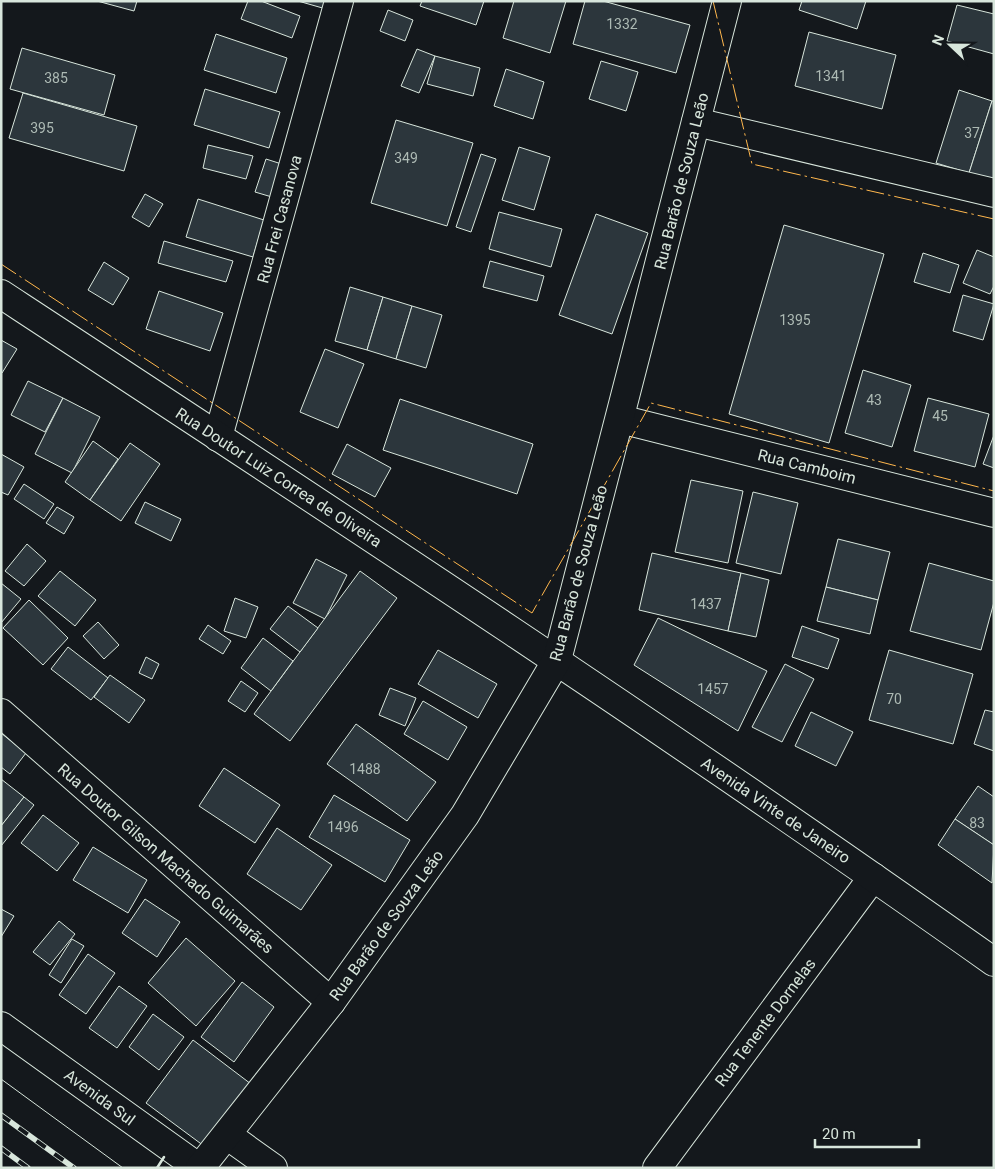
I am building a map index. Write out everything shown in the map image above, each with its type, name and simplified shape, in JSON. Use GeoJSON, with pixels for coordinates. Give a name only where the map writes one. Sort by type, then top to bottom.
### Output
{"type":"FeatureCollection","features":[{"type":"Feature","properties":{"kind":"street","name":"Rua Frei Casanova"},"geometry":{"type":"LineString","coordinates":[[218,436],[339,1]]}},
{"type":"Feature","properties":{"kind":"street","name":"Rua Barão de Souza Leão"},"geometry":{"type":"LineString","coordinates":[[200,1168],[331,1002],[466,815],[557,660],[727,1]]}},
{"type":"Feature","properties":{"kind":"street"},"geometry":{"type":"LineString","coordinates":[[696,122],[994,193]]}},
{"type":"Feature","properties":{"kind":"street","name":"Rua Doutor Luiz Correa de Oliveira"},"geometry":{"type":"LineString","coordinates":[[1,294],[557,660]]}},
{"type":"Feature","properties":{"kind":"street","name":"Rua Camboim"},"geometry":{"type":"LineString","coordinates":[[620,419],[994,512]]}},
{"type":"Feature","properties":{"kind":"street","name":"Avenida Vinte de Janeiro"},"geometry":{"type":"LineString","coordinates":[[557,660],[873,876],[994,962]]}},
{"type":"Feature","properties":{"kind":"street","name":"Rua Doutor Gilson Machado Guimarães"},"geometry":{"type":"LineString","coordinates":[[1,714],[331,1002]]}},
{"type":"Feature","properties":{"kind":"street","name":"Rua Tenente Dornelas"},"geometry":{"type":"LineString","coordinates":[[657,1168],[873,876]]}},
{"type":"Feature","properties":{"kind":"street","name":"Avenida Sul"},"geometry":{"type":"LineString","coordinates":[[1,1026],[200,1168]]}},
{"type":"Feature","properties":{"kind":"street"},"geometry":{"type":"LineString","coordinates":[[227,1135],[273,1168]]}},
{"type":"Feature","properties":{"kind":"building"},"geometry":{"type":"Polygon","coordinates":[[[97,1],[137,1],[134,11],[97,1]]]}},
{"type":"Feature","properties":{"kind":"building"},"geometry":{"type":"Polygon","coordinates":[[[248,1],[261,1],[300,16],[292,38],[241,19],[248,1]]]}},
{"type":"Feature","properties":{"kind":"building"},"geometry":{"type":"Polygon","coordinates":[[[298,1],[328,1],[326,9],[298,1]]]}},
{"type":"Feature","properties":{"kind":"building"},"geometry":{"type":"Polygon","coordinates":[[[422,1],[484,1],[476,25],[420,6],[422,1]]]}},
{"type":"Feature","properties":{"kind":"building"},"geometry":{"type":"Polygon","coordinates":[[[514,1],[566,1],[550,53],[503,38],[514,1]]]}},
{"type":"Feature","properties":{"kind":"building"},"geometry":{"type":"Polygon","coordinates":[[[585,1],[603,1],[690,25],[676,73],[573,44],[585,1]]]}},
{"type":"Feature","properties":{"kind":"building"},"geometry":{"type":"Polygon","coordinates":[[[802,1],[866,1],[857,29],[799,10],[802,1]]]}},
{"type":"Feature","properties":{"kind":"building"},"geometry":{"type":"Polygon","coordinates":[[[957,5],[994,14],[994,54],[947,41],[957,5]]]}},
{"type":"Feature","properties":{"kind":"building"},"geometry":{"type":"Polygon","coordinates":[[[388,10],[413,20],[405,41],[380,31],[388,10]]]}},
{"type":"Feature","properties":{"kind":"building"},"geometry":{"type":"Polygon","coordinates":[[[809,32],[896,55],[882,109],[795,86],[809,32]]]}},
{"type":"Feature","properties":{"kind":"building"},"geometry":{"type":"Polygon","coordinates":[[[216,34],[287,58],[276,93],[204,70],[216,34]]]}},
{"type":"Feature","properties":{"kind":"building"},"geometry":{"type":"Polygon","coordinates":[[[22,48],[115,75],[104,115],[10,89],[22,48]]]}},
{"type":"Feature","properties":{"kind":"building"},"geometry":{"type":"Polygon","coordinates":[[[417,49],[435,56],[419,93],[401,86],[417,49]]]}},
{"type":"Feature","properties":{"kind":"building"},"geometry":{"type":"Polygon","coordinates":[[[435,56],[480,68],[473,96],[427,84],[435,56]]]}},
{"type":"Feature","properties":{"kind":"building"},"geometry":{"type":"Polygon","coordinates":[[[601,61],[638,72],[626,111],[589,99],[601,61]]]}},
{"type":"Feature","properties":{"kind":"building"},"geometry":{"type":"Polygon","coordinates":[[[506,69],[544,82],[533,119],[494,106],[506,69]]]}},
{"type":"Feature","properties":{"kind":"building"},"geometry":{"type":"Polygon","coordinates":[[[205,89],[280,112],[269,148],[194,125],[205,89]]]}},
{"type":"Feature","properties":{"kind":"building"},"geometry":{"type":"Polygon","coordinates":[[[959,90],[992,101],[969,173],[936,163],[959,90]]]}},
{"type":"Feature","properties":{"kind":"building"},"geometry":{"type":"Polygon","coordinates":[[[23,93],[137,126],[124,171],[9,138],[23,93]]]}},
{"type":"Feature","properties":{"kind":"building"},"geometry":{"type":"Polygon","coordinates":[[[992,101],[994,101],[994,181],[969,173],[992,101]]]}},
{"type":"Feature","properties":{"kind":"building"},"geometry":{"type":"Polygon","coordinates":[[[396,120],[473,143],[447,226],[371,203],[396,120]]]}},
{"type":"Feature","properties":{"kind":"building"},"geometry":{"type":"Polygon","coordinates":[[[208,145],[253,156],[246,179],[203,168],[208,145]]]}},
{"type":"Feature","properties":{"kind":"building"},"geometry":{"type":"Polygon","coordinates":[[[519,147],[550,157],[534,210],[502,200],[519,147]]]}},
{"type":"Feature","properties":{"kind":"building"},"geometry":{"type":"Polygon","coordinates":[[[481,154],[496,159],[471,232],[456,227],[481,154]]]}},
{"type":"Feature","properties":{"kind":"building"},"geometry":{"type":"Polygon","coordinates":[[[266,159],[291,167],[282,200],[255,192],[266,159]]]}},
{"type":"Feature","properties":{"kind":"building"},"geometry":{"type":"Polygon","coordinates":[[[145,194],[163,204],[149,227],[132,217],[145,194]]]}},
{"type":"Feature","properties":{"kind":"building"},"geometry":{"type":"Polygon","coordinates":[[[198,199],[264,220],[253,257],[186,237],[198,199]]]}},
{"type":"Feature","properties":{"kind":"building"},"geometry":{"type":"Polygon","coordinates":[[[499,212],[562,229],[551,267],[489,249],[499,212]]]}},
{"type":"Feature","properties":{"kind":"building"},"geometry":{"type":"Polygon","coordinates":[[[596,214],[648,233],[612,334],[559,315],[596,214]]]}},
{"type":"Feature","properties":{"kind":"building"},"geometry":{"type":"Polygon","coordinates":[[[784,225],[884,254],[829,443],[729,414],[784,225]]]}},
{"type":"Feature","properties":{"kind":"building"},"geometry":{"type":"Polygon","coordinates":[[[164,241],[233,261],[226,282],[158,263],[164,241]]]}},
{"type":"Feature","properties":{"kind":"building"},"geometry":{"type":"Polygon","coordinates":[[[977,250],[994,257],[994,286],[990,294],[963,283],[977,250]]]}},
{"type":"Feature","properties":{"kind":"building"},"geometry":{"type":"Polygon","coordinates":[[[923,253],[959,265],[950,293],[914,282],[923,253]]]}},
{"type":"Feature","properties":{"kind":"building"},"geometry":{"type":"Polygon","coordinates":[[[490,261],[544,276],[537,301],[483,287],[490,261]]]}},
{"type":"Feature","properties":{"kind":"building"},"geometry":{"type":"Polygon","coordinates":[[[104,262],[129,278],[113,305],[88,290],[104,262]]]}},
{"type":"Feature","properties":{"kind":"building"},"geometry":{"type":"Polygon","coordinates":[[[350,287],[383,297],[367,350],[335,341],[350,287]]]}},
{"type":"Feature","properties":{"kind":"building"},"geometry":{"type":"Polygon","coordinates":[[[159,291],[223,313],[210,351],[146,329],[159,291]]]}},
{"type":"Feature","properties":{"kind":"building"},"geometry":{"type":"Polygon","coordinates":[[[963,295],[994,304],[983,340],[953,331],[963,295]]]}},
{"type":"Feature","properties":{"kind":"building"},"geometry":{"type":"Polygon","coordinates":[[[383,297],[412,306],[396,359],[367,350],[383,297]]]}},
{"type":"Feature","properties":{"kind":"building"},"geometry":{"type":"Polygon","coordinates":[[[412,306],[442,315],[426,368],[396,359],[412,306]]]}},
{"type":"Feature","properties":{"kind":"building"},"geometry":{"type":"Polygon","coordinates":[[[1,340],[17,349],[2,373],[1,373],[1,340]]]}},
{"type":"Feature","properties":{"kind":"building"},"geometry":{"type":"Polygon","coordinates":[[[325,349],[364,364],[338,428],[300,412],[325,349]]]}},
{"type":"Feature","properties":{"kind":"building"},"geometry":{"type":"Polygon","coordinates":[[[863,370],[911,385],[892,447],[845,433],[863,370]]]}},
{"type":"Feature","properties":{"kind":"building"},"geometry":{"type":"Polygon","coordinates":[[[28,381],[63,398],[45,432],[11,415],[28,381]]]}},
{"type":"Feature","properties":{"kind":"building"},"geometry":{"type":"Polygon","coordinates":[[[63,398],[100,417],[72,473],[35,454],[63,398]]]}},
{"type":"Feature","properties":{"kind":"building"},"geometry":{"type":"Polygon","coordinates":[[[928,398],[989,414],[975,467],[914,451],[928,398]]]}},
{"type":"Feature","properties":{"kind":"building"},"geometry":{"type":"Polygon","coordinates":[[[400,399],[533,444],[517,494],[383,450],[400,399]]]}},
{"type":"Feature","properties":{"kind":"building"},"geometry":{"type":"Polygon","coordinates":[[[994,435],[994,468],[983,464],[994,435]]]}},
{"type":"Feature","properties":{"kind":"building"},"geometry":{"type":"Polygon","coordinates":[[[93,441],[118,459],[90,500],[65,482],[93,441]]]}},
{"type":"Feature","properties":{"kind":"building"},"geometry":{"type":"Polygon","coordinates":[[[130,443],[160,464],[121,521],[90,500],[130,443]]]}},
{"type":"Feature","properties":{"kind":"building"},"geometry":{"type":"Polygon","coordinates":[[[347,444],[391,468],[375,497],[332,474],[347,444]]]}},
{"type":"Feature","properties":{"kind":"building"},"geometry":{"type":"Polygon","coordinates":[[[1,454],[24,467],[8,495],[1,492],[1,454]]]}},
{"type":"Feature","properties":{"kind":"building"},"geometry":{"type":"Polygon","coordinates":[[[691,480],[743,491],[728,563],[675,552],[691,480]]]}},
{"type":"Feature","properties":{"kind":"building"},"geometry":{"type":"Polygon","coordinates":[[[24,484],[54,504],[44,519],[14,499],[24,484]]]}},
{"type":"Feature","properties":{"kind":"building"},"geometry":{"type":"Polygon","coordinates":[[[753,492],[798,503],[781,574],[736,563],[753,492]]]}},
{"type":"Feature","properties":{"kind":"building"},"geometry":{"type":"Polygon","coordinates":[[[145,502],[181,519],[171,541],[135,523],[145,502]]]}},
{"type":"Feature","properties":{"kind":"building"},"geometry":{"type":"Polygon","coordinates":[[[57,507],[74,517],[64,534],[46,523],[57,507]]]}},
{"type":"Feature","properties":{"kind":"building"},"geometry":{"type":"Polygon","coordinates":[[[838,539],[890,552],[878,600],[826,587],[838,539]]]}},
{"type":"Feature","properties":{"kind":"building"},"geometry":{"type":"Polygon","coordinates":[[[27,544],[46,561],[24,586],[5,571],[27,544]]]}},
{"type":"Feature","properties":{"kind":"building"},"geometry":{"type":"Polygon","coordinates":[[[652,553],[741,573],[728,631],[639,610],[652,553]]]}},
{"type":"Feature","properties":{"kind":"building"},"geometry":{"type":"Polygon","coordinates":[[[316,559],[347,575],[325,619],[293,603],[316,559]]]}},
{"type":"Feature","properties":{"kind":"building"},"geometry":{"type":"Polygon","coordinates":[[[929,563],[994,581],[994,602],[981,650],[910,631],[929,563]]]}},
{"type":"Feature","properties":{"kind":"building"},"geometry":{"type":"Polygon","coordinates":[[[60,571],[96,600],[75,626],[38,596],[60,571]]]}},
{"type":"Feature","properties":{"kind":"building"},"geometry":{"type":"Polygon","coordinates":[[[360,571],[397,598],[290,741],[254,714],[360,571]]]}},
{"type":"Feature","properties":{"kind":"building"},"geometry":{"type":"Polygon","coordinates":[[[741,573],[769,580],[756,637],[728,631],[741,573]]]}},
{"type":"Feature","properties":{"kind":"building"},"geometry":{"type":"Polygon","coordinates":[[[1,583],[21,599],[1,623],[1,583]]]}},
{"type":"Feature","properties":{"kind":"building"},"geometry":{"type":"Polygon","coordinates":[[[826,587],[878,600],[870,634],[817,621],[826,587]]]}},
{"type":"Feature","properties":{"kind":"building"},"geometry":{"type":"Polygon","coordinates":[[[235,598],[258,607],[246,638],[224,631],[235,598]]]}},
{"type":"Feature","properties":{"kind":"building"},"geometry":{"type":"Polygon","coordinates":[[[29,600],[68,638],[43,665],[3,628],[29,600]]]}},
{"type":"Feature","properties":{"kind":"building"},"geometry":{"type":"Polygon","coordinates":[[[288,606],[318,628],[300,652],[270,629],[288,606]]]}},
{"type":"Feature","properties":{"kind":"building"},"geometry":{"type":"Polygon","coordinates":[[[658,618],[767,671],[738,731],[634,665],[658,618]]]}},
{"type":"Feature","properties":{"kind":"building"},"geometry":{"type":"Polygon","coordinates":[[[98,622],[119,645],[104,659],[83,636],[98,622]]]}},
{"type":"Feature","properties":{"kind":"building"},"geometry":{"type":"Polygon","coordinates":[[[208,625],[231,641],[223,654],[199,639],[208,625]]]}},
{"type":"Feature","properties":{"kind":"building"},"geometry":{"type":"Polygon","coordinates":[[[802,626],[839,639],[828,669],[792,657],[802,626]]]}},
{"type":"Feature","properties":{"kind":"building"},"geometry":{"type":"Polygon","coordinates":[[[263,638],[293,661],[271,691],[241,668],[263,638]]]}},
{"type":"Feature","properties":{"kind":"building"},"geometry":{"type":"Polygon","coordinates":[[[68,647],[108,678],[91,700],[51,669],[68,647]]]}},
{"type":"Feature","properties":{"kind":"building"},"geometry":{"type":"Polygon","coordinates":[[[438,650],[497,684],[478,718],[418,684],[438,650]]]}},
{"type":"Feature","properties":{"kind":"building"},"geometry":{"type":"Polygon","coordinates":[[[889,650],[973,674],[953,744],[869,720],[889,650]]]}},
{"type":"Feature","properties":{"kind":"building"},"geometry":{"type":"Polygon","coordinates":[[[146,657],[159,664],[152,679],[139,673],[146,657]]]}},
{"type":"Feature","properties":{"kind":"building"},"geometry":{"type":"Polygon","coordinates":[[[785,664],[814,679],[782,742],[752,727],[785,664]]]}},
{"type":"Feature","properties":{"kind":"building"},"geometry":{"type":"Polygon","coordinates":[[[110,675],[145,700],[129,723],[94,697],[110,675]]]}},
{"type":"Feature","properties":{"kind":"building"},"geometry":{"type":"Polygon","coordinates":[[[241,681],[258,693],[245,712],[228,701],[241,681]]]}},
{"type":"Feature","properties":{"kind":"building"},"geometry":{"type":"Polygon","coordinates":[[[390,688],[416,698],[405,726],[379,715],[390,688]]]}},
{"type":"Feature","properties":{"kind":"building"},"geometry":{"type":"Polygon","coordinates":[[[423,701],[467,727],[448,760],[404,734],[423,701]]]}},
{"type":"Feature","properties":{"kind":"building"},"geometry":{"type":"Polygon","coordinates":[[[985,710],[994,712],[994,751],[974,744],[985,710]]]}},
{"type":"Feature","properties":{"kind":"building"},"geometry":{"type":"Polygon","coordinates":[[[811,712],[853,732],[836,766],[795,746],[811,712]]]}},
{"type":"Feature","properties":{"kind":"building"},"geometry":{"type":"Polygon","coordinates":[[[356,724],[436,782],[407,821],[327,764],[356,724]]]}},
{"type":"Feature","properties":{"kind":"building"},"geometry":{"type":"Polygon","coordinates":[[[1,733],[26,753],[10,774],[1,767],[1,733]]]}},
{"type":"Feature","properties":{"kind":"building"},"geometry":{"type":"Polygon","coordinates":[[[224,768],[280,805],[255,843],[199,806],[224,768]]]}},
{"type":"Feature","properties":{"kind":"building"},"geometry":{"type":"Polygon","coordinates":[[[1,779],[24,797],[1,826],[1,779]]]}},
{"type":"Feature","properties":{"kind":"building"},"geometry":{"type":"Polygon","coordinates":[[[978,786],[994,797],[994,845],[955,819],[978,786]]]}},
{"type":"Feature","properties":{"kind":"building"},"geometry":{"type":"Polygon","coordinates":[[[334,795],[410,840],[385,882],[309,837],[334,795]]]}},
{"type":"Feature","properties":{"kind":"building"},"geometry":{"type":"Polygon","coordinates":[[[24,797],[34,805],[1,846],[1,826],[24,797]]]}},
{"type":"Feature","properties":{"kind":"building"},"geometry":{"type":"Polygon","coordinates":[[[43,815],[79,843],[57,871],[21,843],[43,815]]]}},
{"type":"Feature","properties":{"kind":"building"},"geometry":{"type":"Polygon","coordinates":[[[955,819],[994,845],[992,883],[938,845],[955,819]]]}},
{"type":"Feature","properties":{"kind":"building"},"geometry":{"type":"Polygon","coordinates":[[[277,828],[332,865],[301,910],[247,874],[277,828]]]}},
{"type":"Feature","properties":{"kind":"building"},"geometry":{"type":"Polygon","coordinates":[[[93,847],[147,880],[128,913],[73,880],[93,847]]]}},
{"type":"Feature","properties":{"kind":"building"},"geometry":{"type":"Polygon","coordinates":[[[145,899],[180,922],[157,957],[122,933],[145,899]]]}},
{"type":"Feature","properties":{"kind":"building"},"geometry":{"type":"Polygon","coordinates":[[[1,909],[14,916],[1,937],[1,909]]]}},
{"type":"Feature","properties":{"kind":"building"},"geometry":{"type":"Polygon","coordinates":[[[59,921],[75,934],[50,965],[33,952],[59,921]]]}},
{"type":"Feature","properties":{"kind":"building"},"geometry":{"type":"Polygon","coordinates":[[[186,938],[235,981],[196,1026],[148,983],[186,938]]]}},
{"type":"Feature","properties":{"kind":"building"},"geometry":{"type":"Polygon","coordinates":[[[72,939],[84,946],[61,983],[49,975],[72,939]]]}},
{"type":"Feature","properties":{"kind":"building"},"geometry":{"type":"Polygon","coordinates":[[[88,954],[115,973],[86,1014],[59,995],[88,954]]]}},
{"type":"Feature","properties":{"kind":"building"},"geometry":{"type":"Polygon","coordinates":[[[242,982],[274,1007],[234,1062],[201,1037],[242,982]]]}},
{"type":"Feature","properties":{"kind":"building"},"geometry":{"type":"Polygon","coordinates":[[[119,986],[147,1006],[117,1048],[89,1028],[119,986]]]}},
{"type":"Feature","properties":{"kind":"building"},"geometry":{"type":"Polygon","coordinates":[[[153,1014],[184,1037],[159,1070],[129,1047],[153,1014]]]}},
{"type":"Feature","properties":{"kind":"building"},"geometry":{"type":"Polygon","coordinates":[[[193,1040],[251,1084],[204,1146],[146,1103],[193,1040]]]}},
{"type":"Feature","properties":{"kind":"tram line"},"geometry":{"type":"LineString","coordinates":[[1,1079],[123,1168]]}},
{"type":"Feature","properties":{"kind":"railway"},"geometry":{"type":"LineString","coordinates":[[1,1115],[74,1168]]}},
{"type":"Feature","properties":{"kind":"railway"},"geometry":{"type":"LineString","coordinates":[[1,1148],[28,1168]]}},
{"type":"Feature","properties":{"kind":"wall"},"geometry":{"type":"LineString","coordinates":[[157,1168],[164,1157]]}},
{"type":"Feature","properties":{"kind":"power"},"geometry":{"type":"LineString","coordinates":[[713,1],[752,164],[994,219]]}},
{"type":"Feature","properties":{"kind":"power"},"geometry":{"type":"LineString","coordinates":[[1,264],[532,613],[651,403],[994,491]]}}]}
